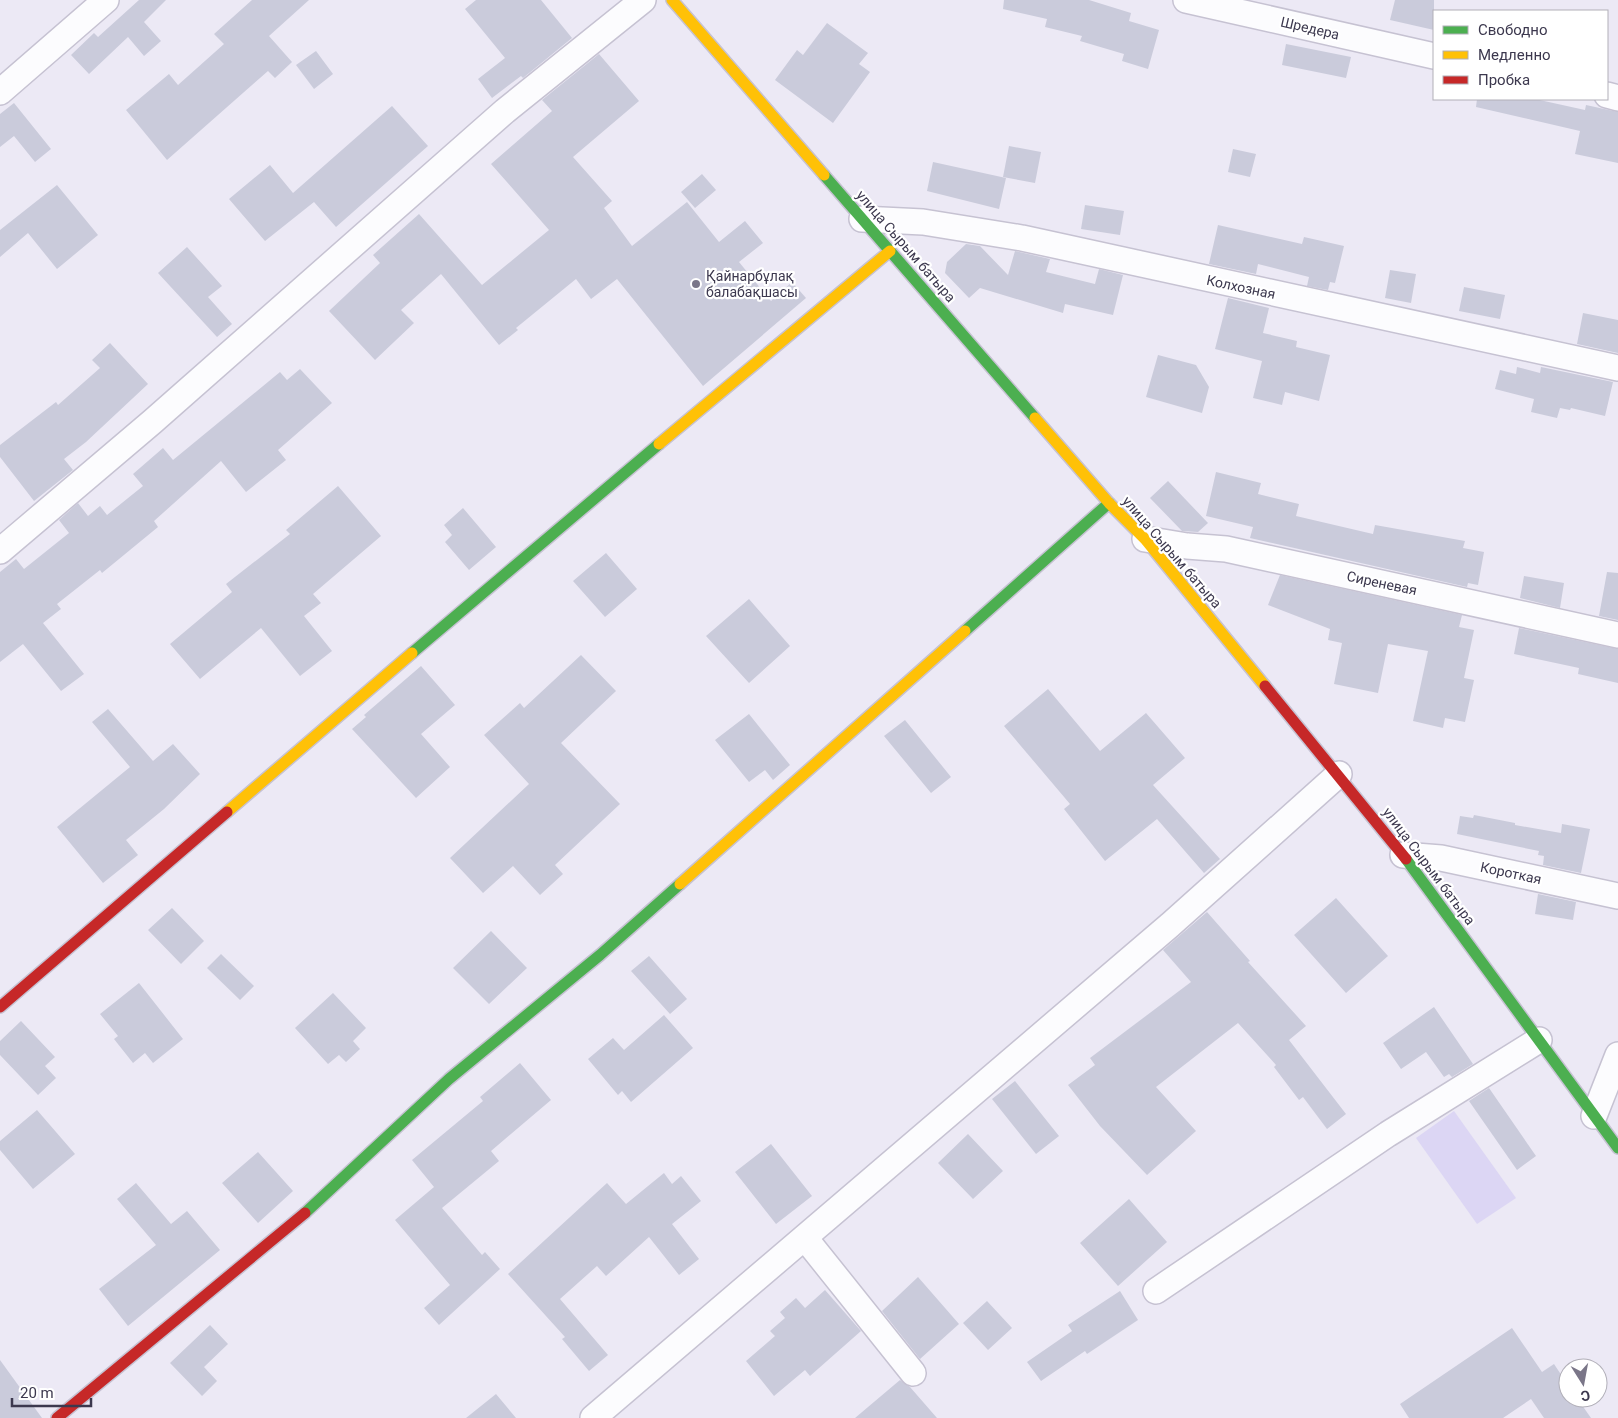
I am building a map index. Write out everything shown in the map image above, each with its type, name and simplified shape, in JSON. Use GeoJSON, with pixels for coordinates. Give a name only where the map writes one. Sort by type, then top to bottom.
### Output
{"type":"FeatureCollection","features":[{"type":"Feature","properties":{"kind":"street"},"geometry":{"type":"LineString","coordinates":[[0,92],[106,0]]}},
{"type":"Feature","properties":{"kind":"street"},"geometry":{"type":"LineString","coordinates":[[0,550],[152,422],[505,111],[643,0]]}},
{"type":"Feature","properties":{"kind":"street","name":"улица Сырым батыра"},"geometry":{"type":"LineString","coordinates":[[672,0],[1109,503],[1145,539],[1340,774],[1403,854],[1618,1148]]}},
{"type":"Feature","properties":{"kind":"street","name":"Шредера"},"geometry":{"type":"LineString","coordinates":[[1186,0],[1433,56]]}},
{"type":"Feature","properties":{"kind":"street","name":"Колхозная"},"geometry":{"type":"LineString","coordinates":[[862,219],[923,222],[1022,238],[1618,368]]}},
{"type":"Feature","properties":{"kind":"street"},"geometry":{"type":"LineString","coordinates":[[0,1007],[521,558],[890,251]]}},
{"type":"Feature","properties":{"kind":"street"},"geometry":{"type":"LineString","coordinates":[[57,1418],[314,1205],[449,1079],[600,955],[1109,503]]}},
{"type":"Feature","properties":{"kind":"street","name":"Сиреневая"},"geometry":{"type":"LineString","coordinates":[[1145,539],[1187,546],[1226,549],[1618,635]]}},
{"type":"Feature","properties":{"kind":"street"},"geometry":{"type":"LineString","coordinates":[[593,1418],[1170,925],[1340,774]]}},
{"type":"Feature","properties":{"kind":"street","name":"Короткая"},"geometry":{"type":"LineString","coordinates":[[1403,854],[1441,858],[1618,896]]}},
{"type":"Feature","properties":{"kind":"street"},"geometry":{"type":"LineString","coordinates":[[1156,1291],[1388,1134],[1539,1040]]}},
{"type":"Feature","properties":{"kind":"street"},"geometry":{"type":"LineString","coordinates":[[1594,1116],[1618,1055]]}},
{"type":"Feature","properties":{"kind":"street"},"geometry":{"type":"LineString","coordinates":[[805,1238],[913,1373]]}},
{"type":"Feature","properties":{"kind":"shaded area"},"geometry":{"type":"Polygon","coordinates":[[[1454,1111],[1516,1198],[1477,1224],[1416,1138],[1454,1111]]]}},
{"type":"Feature","properties":{"kind":"building"},"geometry":{"type":"Polygon","coordinates":[[[139,0],[166,0],[144,22],[161,41],[144,56],[128,37],[89,74],[71,55],[94,33],[98,37],[139,0]]]}},
{"type":"Feature","properties":{"kind":"building"},"geometry":{"type":"Polygon","coordinates":[[[252,0],[309,0],[269,36],[292,62],[275,78],[268,71],[167,160],[126,110],[169,74],[178,85],[224,44],[214,34],[252,0]]]}},
{"type":"Feature","properties":{"kind":"building"},"geometry":{"type":"Polygon","coordinates":[[[476,0],[541,0],[572,38],[523,78],[521,76],[492,98],[478,79],[505,58],[465,9],[476,0]]]}},
{"type":"Feature","properties":{"kind":"building"},"geometry":{"type":"Polygon","coordinates":[[[1004,0],[1089,0],[1131,13],[1129,21],[1159,30],[1148,69],[1122,61],[1124,54],[1080,41],[1082,36],[1045,27],[1047,19],[1003,9],[1004,0]]]}},
{"type":"Feature","properties":{"kind":"building"},"geometry":{"type":"Polygon","coordinates":[[[1395,0],[1434,0],[1433,30],[1390,20],[1395,0]]]}},
{"type":"Feature","properties":{"kind":"building"},"geometry":{"type":"Polygon","coordinates":[[[827,23],[868,53],[859,64],[870,72],[833,123],[775,80],[797,50],[803,55],[827,23]]]}},
{"type":"Feature","properties":{"kind":"building"},"geometry":{"type":"Polygon","coordinates":[[[1286,44],[1351,57],[1346,78],[1282,65],[1286,44]]]}},
{"type":"Feature","properties":{"kind":"building"},"geometry":{"type":"Polygon","coordinates":[[[316,51],[333,74],[314,89],[296,65],[316,51]]]}},
{"type":"Feature","properties":{"kind":"building"},"geometry":{"type":"Polygon","coordinates":[[[599,54],[639,101],[573,157],[612,201],[604,208],[632,246],[687,202],[719,242],[745,221],[763,243],[739,262],[771,301],[792,282],[806,298],[703,386],[617,279],[591,299],[576,279],[516,328],[518,330],[499,345],[441,274],[401,310],[414,323],[375,360],[329,311],[380,263],[373,255],[419,214],[482,285],[549,230],[491,164],[552,111],[542,100],[599,54]]]}},
{"type":"Feature","properties":{"kind":"building"},"geometry":{"type":"Polygon","coordinates":[[[1477,100],[1540,100],[1585,110],[1586,105],[1618,112],[1618,163],[1575,154],[1580,131],[1476,107],[1477,100]]]}},
{"type":"Feature","properties":{"kind":"building"},"geometry":{"type":"Polygon","coordinates":[[[14,103],[51,149],[35,162],[14,136],[0,147],[0,114],[14,103]]]}},
{"type":"Feature","properties":{"kind":"building"},"geometry":{"type":"Polygon","coordinates":[[[392,106],[428,146],[336,227],[314,202],[265,241],[229,199],[270,165],[293,193],[392,106]]]}},
{"type":"Feature","properties":{"kind":"building"},"geometry":{"type":"Polygon","coordinates":[[[1009,146],[1041,152],[1035,183],[1003,177],[1009,146]]]}},
{"type":"Feature","properties":{"kind":"building"},"geometry":{"type":"Polygon","coordinates":[[[1233,149],[1256,154],[1250,177],[1228,172],[1233,149]]]}},
{"type":"Feature","properties":{"kind":"building"},"geometry":{"type":"Polygon","coordinates":[[[933,162],[1006,178],[999,209],[927,191],[933,162]]]}},
{"type":"Feature","properties":{"kind":"building"},"geometry":{"type":"Polygon","coordinates":[[[702,174],[716,190],[695,208],[681,192],[702,174]]]}},
{"type":"Feature","properties":{"kind":"building"},"geometry":{"type":"Polygon","coordinates":[[[57,185],[98,235],[57,269],[28,233],[0,257],[0,230],[57,185]]]}},
{"type":"Feature","properties":{"kind":"building"},"geometry":{"type":"Polygon","coordinates":[[[1085,205],[1124,211],[1120,235],[1081,229],[1085,205]]]}},
{"type":"Feature","properties":{"kind":"building"},"geometry":{"type":"Polygon","coordinates":[[[1218,225],[1302,244],[1304,237],[1344,246],[1335,283],[1330,282],[1328,290],[1307,286],[1309,277],[1258,264],[1256,274],[1209,264],[1218,225]]]}},
{"type":"Feature","properties":{"kind":"building"},"geometry":{"type":"Polygon","coordinates":[[[966,244],[980,246],[1008,275],[1015,251],[1050,259],[1046,272],[1095,284],[1099,269],[1123,275],[1113,315],[1065,304],[1063,313],[980,288],[969,298],[945,273],[947,262],[966,244]]]}},
{"type":"Feature","properties":{"kind":"building"},"geometry":{"type":"Polygon","coordinates":[[[187,247],[222,286],[208,297],[232,324],[217,337],[158,273],[187,247]]]}},
{"type":"Feature","properties":{"kind":"building"},"geometry":{"type":"Polygon","coordinates":[[[1390,270],[1416,274],[1411,303],[1385,298],[1390,270]]]}},
{"type":"Feature","properties":{"kind":"building"},"geometry":{"type":"Polygon","coordinates":[[[1464,287],[1505,295],[1500,319],[1459,311],[1464,287]]]}},
{"type":"Feature","properties":{"kind":"building"},"geometry":{"type":"Polygon","coordinates":[[[1228,298],[1269,308],[1263,333],[1297,341],[1296,347],[1330,355],[1319,401],[1285,392],[1282,405],[1253,398],[1262,361],[1215,349],[1228,298]]]}},
{"type":"Feature","properties":{"kind":"building"},"geometry":{"type":"Polygon","coordinates":[[[1583,313],[1618,320],[1618,353],[1577,344],[1583,313]]]}},
{"type":"Feature","properties":{"kind":"building"},"geometry":{"type":"Polygon","coordinates":[[[110,343],[148,384],[86,442],[64,459],[73,470],[34,501],[0,457],[0,445],[56,402],[58,405],[100,368],[92,360],[110,343]]]}},
{"type":"Feature","properties":{"kind":"building"},"geometry":{"type":"Polygon","coordinates":[[[1158,355],[1196,365],[1209,387],[1202,413],[1146,397],[1158,355]]]}},
{"type":"Feature","properties":{"kind":"building"},"geometry":{"type":"Polygon","coordinates":[[[1517,367],[1540,373],[1541,367],[1613,382],[1605,416],[1571,408],[1570,410],[1560,408],[1557,418],[1531,412],[1534,399],[1495,389],[1500,370],[1516,374],[1517,367]]]}},
{"type":"Feature","properties":{"kind":"building"},"geometry":{"type":"Polygon","coordinates":[[[300,369],[332,403],[278,450],[286,460],[246,492],[221,461],[154,521],[158,527],[102,573],[100,570],[57,604],[61,609],[43,623],[84,674],[61,691],[23,644],[0,662],[0,572],[16,559],[24,569],[69,533],[59,520],[78,503],[88,516],[100,506],[107,515],[143,486],[133,474],[163,448],[173,460],[280,372],[287,380],[300,369]]]}},
{"type":"Feature","properties":{"kind":"building"},"geometry":{"type":"Polygon","coordinates":[[[1216,472],[1261,483],[1258,494],[1299,504],[1296,516],[1373,534],[1375,525],[1465,541],[1463,548],[1484,552],[1478,585],[1468,583],[1467,587],[1250,538],[1253,527],[1206,516],[1216,472]]]}},
{"type":"Feature","properties":{"kind":"building"},"geometry":{"type":"Polygon","coordinates":[[[1168,481],[1208,523],[1198,532],[1182,531],[1150,498],[1168,481]]]}},
{"type":"Feature","properties":{"kind":"building"},"geometry":{"type":"Polygon","coordinates":[[[338,486],[381,536],[313,594],[321,603],[304,616],[332,651],[300,676],[261,628],[200,679],[170,644],[232,592],[226,584],[290,534],[286,530],[338,486]]]}},
{"type":"Feature","properties":{"kind":"building"},"geometry":{"type":"Polygon","coordinates":[[[463,508],[496,547],[469,570],[445,542],[452,535],[444,525],[463,508]]]}},
{"type":"Feature","properties":{"kind":"building"},"geometry":{"type":"Polygon","coordinates":[[[606,553],[637,589],[605,617],[573,581],[606,553]]]}},
{"type":"Feature","properties":{"kind":"building"},"geometry":{"type":"Polygon","coordinates":[[[1607,572],[1618,573],[1618,620],[1599,616],[1607,572]]]}},
{"type":"Feature","properties":{"kind":"building"},"geometry":{"type":"Polygon","coordinates":[[[1280,575],[1462,615],[1459,627],[1474,630],[1464,678],[1474,680],[1465,722],[1445,718],[1443,728],[1413,721],[1428,651],[1388,644],[1378,693],[1334,684],[1342,643],[1328,640],[1330,629],[1268,605],[1280,575]]]}},
{"type":"Feature","properties":{"kind":"building"},"geometry":{"type":"Polygon","coordinates":[[[1524,576],[1564,583],[1560,608],[1520,598],[1524,576]]]}},
{"type":"Feature","properties":{"kind":"building"},"geometry":{"type":"Polygon","coordinates":[[[749,599],[790,646],[749,683],[706,636],[749,599]]]}},
{"type":"Feature","properties":{"kind":"building"},"geometry":{"type":"Polygon","coordinates":[[[1519,628],[1618,649],[1618,683],[1578,674],[1579,668],[1514,654],[1519,628]]]}},
{"type":"Feature","properties":{"kind":"building"},"geometry":{"type":"Polygon","coordinates":[[[581,655],[616,691],[561,743],[620,804],[555,865],[563,874],[540,895],[513,866],[483,893],[450,858],[529,784],[484,735],[520,703],[524,708],[581,655]]]}},
{"type":"Feature","properties":{"kind":"building"},"geometry":{"type":"Polygon","coordinates":[[[421,666],[455,705],[421,734],[450,767],[416,798],[352,729],[366,717],[364,715],[421,666]]]}},
{"type":"Feature","properties":{"kind":"building"},"geometry":{"type":"Polygon","coordinates":[[[1048,689],[1100,751],[1146,713],[1185,758],[1153,785],[1220,859],[1204,873],[1157,819],[1105,861],[1064,809],[1070,804],[1004,726],[1048,689]]]}},
{"type":"Feature","properties":{"kind":"building"},"geometry":{"type":"Polygon","coordinates":[[[108,709],[153,761],[173,744],[200,774],[164,809],[126,840],[138,855],[103,883],[57,827],[130,767],[92,722],[108,709]]]}},
{"type":"Feature","properties":{"kind":"building"},"geometry":{"type":"Polygon","coordinates":[[[749,714],[790,765],[773,780],[765,770],[749,782],[715,740],[749,714]]]}},
{"type":"Feature","properties":{"kind":"building"},"geometry":{"type":"Polygon","coordinates":[[[905,720],[951,777],[931,793],[884,736],[905,720]]]}},
{"type":"Feature","properties":{"kind":"building"},"geometry":{"type":"Polygon","coordinates":[[[1474,815],[1561,833],[1562,824],[1590,829],[1581,873],[1543,865],[1544,856],[1538,855],[1539,851],[1457,834],[1460,816],[1473,818],[1474,815]]]}},
{"type":"Feature","properties":{"kind":"building"},"geometry":{"type":"Polygon","coordinates":[[[1538,894],[1576,902],[1573,920],[1535,914],[1538,894]]]}},
{"type":"Feature","properties":{"kind":"building"},"geometry":{"type":"Polygon","coordinates":[[[1336,898],[1388,956],[1346,993],[1294,935],[1336,898]]]}},
{"type":"Feature","properties":{"kind":"building"},"geometry":{"type":"Polygon","coordinates":[[[172,908],[204,941],[181,964],[148,930],[172,908]]]}},
{"type":"Feature","properties":{"kind":"building"},"geometry":{"type":"Polygon","coordinates":[[[1207,912],[1250,961],[1248,962],[1306,1026],[1289,1040],[1346,1114],[1327,1129],[1303,1097],[1299,1100],[1274,1067],[1276,1065],[1238,1023],[1156,1087],[1196,1131],[1147,1175],[1100,1126],[1068,1085],[1095,1065],[1090,1058],[1191,982],[1163,950],[1207,912]]]}},
{"type":"Feature","properties":{"kind":"building"},"geometry":{"type":"Polygon","coordinates":[[[491,931],[527,968],[489,1004],[453,968],[491,931]]]}},
{"type":"Feature","properties":{"kind":"building"},"geometry":{"type":"Polygon","coordinates":[[[221,954],[254,986],[240,1000],[207,968],[221,954]]]}},
{"type":"Feature","properties":{"kind":"building"},"geometry":{"type":"Polygon","coordinates":[[[649,956],[687,999],[670,1014],[631,971],[649,956]]]}},
{"type":"Feature","properties":{"kind":"building"},"geometry":{"type":"Polygon","coordinates":[[[139,983],[183,1039],[153,1063],[145,1053],[133,1063],[114,1039],[118,1036],[100,1014],[139,983]]]}},
{"type":"Feature","properties":{"kind":"building"},"geometry":{"type":"Polygon","coordinates":[[[333,993],[366,1028],[353,1041],[360,1049],[346,1062],[339,1055],[328,1064],[295,1028],[333,993]]]}},
{"type":"Feature","properties":{"kind":"building"},"geometry":{"type":"Polygon","coordinates":[[[1434,1007],[1473,1064],[1452,1077],[1449,1074],[1444,1077],[1426,1052],[1401,1069],[1383,1043],[1434,1007]]]}},
{"type":"Feature","properties":{"kind":"building"},"geometry":{"type":"Polygon","coordinates":[[[664,1015],[693,1048],[631,1102],[622,1091],[618,1095],[588,1059],[613,1038],[624,1050],[664,1015]]]}},
{"type":"Feature","properties":{"kind":"building"},"geometry":{"type":"Polygon","coordinates":[[[21,1021],[55,1057],[45,1066],[56,1078],[38,1095],[0,1055],[0,1041],[21,1021]]]}},
{"type":"Feature","properties":{"kind":"building"},"geometry":{"type":"Polygon","coordinates":[[[520,1063],[551,1100],[491,1151],[499,1161],[442,1208],[482,1255],[485,1252],[500,1269],[439,1325],[424,1308],[450,1285],[395,1220],[434,1187],[412,1160],[483,1101],[480,1097],[520,1063]]]}},
{"type":"Feature","properties":{"kind":"building"},"geometry":{"type":"Polygon","coordinates":[[[1015,1081],[1059,1136],[1036,1154],[992,1099],[1015,1081]]]}},
{"type":"Feature","properties":{"kind":"building"},"geometry":{"type":"Polygon","coordinates":[[[1489,1088],[1536,1156],[1517,1170],[1469,1101],[1489,1088]]]}},
{"type":"Feature","properties":{"kind":"building"},"geometry":{"type":"Polygon","coordinates":[[[37,1110],[75,1154],[33,1189],[0,1150],[0,1141],[37,1110]]]}},
{"type":"Feature","properties":{"kind":"building"},"geometry":{"type":"Polygon","coordinates":[[[968,1134],[1003,1171],[973,1199],[938,1163],[968,1134]]]}},
{"type":"Feature","properties":{"kind":"building"},"geometry":{"type":"Polygon","coordinates":[[[771,1144],[812,1196],[776,1224],[735,1172],[771,1144]]]}},
{"type":"Feature","properties":{"kind":"building"},"geometry":{"type":"Polygon","coordinates":[[[258,1152],[293,1191],[258,1223],[222,1183],[258,1152]]]}},
{"type":"Feature","properties":{"kind":"building"},"geometry":{"type":"Polygon","coordinates":[[[664,1173],[672,1184],[681,1176],[701,1201],[672,1224],[699,1259],[679,1275],[649,1237],[606,1276],[597,1266],[560,1299],[608,1355],[589,1371],[562,1339],[565,1337],[508,1274],[607,1183],[626,1204],[664,1173]]]}},
{"type":"Feature","properties":{"kind":"building"},"geometry":{"type":"Polygon","coordinates":[[[136,1183],[171,1224],[187,1211],[220,1250],[128,1326],[99,1289],[156,1245],[117,1199],[136,1183]]]}},
{"type":"Feature","properties":{"kind":"building"},"geometry":{"type":"Polygon","coordinates":[[[1129,1199],[1167,1242],[1118,1286],[1080,1243],[1129,1199]]]}},
{"type":"Feature","properties":{"kind":"building"},"geometry":{"type":"Polygon","coordinates":[[[918,1277],[959,1324],[920,1359],[882,1311],[918,1277]]]}},
{"type":"Feature","properties":{"kind":"building"},"geometry":{"type":"Polygon","coordinates":[[[825,1290],[861,1331],[810,1376],[805,1370],[774,1396],[746,1361],[775,1336],[770,1331],[785,1318],[780,1312],[796,1298],[805,1308],[825,1290]]]}},
{"type":"Feature","properties":{"kind":"building"},"geometry":{"type":"Polygon","coordinates":[[[1120,1291],[1138,1320],[1087,1354],[1085,1351],[1041,1381],[1027,1362],[1072,1331],[1068,1325],[1120,1291]]]}},
{"type":"Feature","properties":{"kind":"building"},"geometry":{"type":"Polygon","coordinates":[[[987,1301],[1012,1328],[988,1350],[963,1323],[987,1301]]]}},
{"type":"Feature","properties":{"kind":"building"},"geometry":{"type":"Polygon","coordinates":[[[210,1325],[228,1344],[204,1367],[217,1381],[202,1396],[170,1363],[210,1325]]]}},
{"type":"Feature","properties":{"kind":"building"},"geometry":{"type":"Polygon","coordinates":[[[1512,1328],[1542,1372],[1554,1364],[1558,1370],[1558,1408],[1584,1408],[1591,1418],[1544,1418],[1531,1399],[1503,1418],[1409,1418],[1400,1404],[1512,1328]]]}},
{"type":"Feature","properties":{"kind":"building"},"geometry":{"type":"Polygon","coordinates":[[[0,1360],[42,1418],[0,1418],[0,1360]]]}},
{"type":"Feature","properties":{"kind":"building"},"geometry":{"type":"Polygon","coordinates":[[[900,1380],[910,1387],[937,1418],[855,1418],[900,1380]]]}},
{"type":"Feature","properties":{"kind":"building"},"geometry":{"type":"Polygon","coordinates":[[[496,1394],[516,1418],[466,1418],[496,1394]]]}},
{"type":"Feature","properties":{"kind":"traffic: fast"},"geometry":{"type":"LineString","coordinates":[[824,175],[1035,418]]}},
{"type":"Feature","properties":{"kind":"traffic: fast"},"geometry":{"type":"LineString","coordinates":[[412,653],[659,444]]}},
{"type":"Feature","properties":{"kind":"traffic: fast"},"geometry":{"type":"LineString","coordinates":[[965,631],[1109,503]]}},
{"type":"Feature","properties":{"kind":"traffic: fast"},"geometry":{"type":"LineString","coordinates":[[1406,859],[1618,1148]]}},
{"type":"Feature","properties":{"kind":"traffic: fast"},"geometry":{"type":"LineString","coordinates":[[305,1213],[449,1079],[600,955],[680,884]]}},
{"type":"Feature","properties":{"kind":"traffic: slow"},"geometry":{"type":"LineString","coordinates":[[672,0],[824,175]]}},
{"type":"Feature","properties":{"kind":"traffic: slow"},"geometry":{"type":"LineString","coordinates":[[659,444],[890,251]]}},
{"type":"Feature","properties":{"kind":"traffic: slow"},"geometry":{"type":"LineString","coordinates":[[1035,418],[1109,503],[1145,539],[1265,686]]}},
{"type":"Feature","properties":{"kind":"traffic: slow"},"geometry":{"type":"LineString","coordinates":[[680,884],[965,631]]}},
{"type":"Feature","properties":{"kind":"traffic: slow"},"geometry":{"type":"LineString","coordinates":[[227,812],[412,653]]}},
{"type":"Feature","properties":{"kind":"traffic: jam"},"geometry":{"type":"LineString","coordinates":[[1265,686],[1406,859]]}},
{"type":"Feature","properties":{"kind":"traffic: jam"},"geometry":{"type":"LineString","coordinates":[[0,1007],[227,812]]}},
{"type":"Feature","properties":{"kind":"traffic: jam"},"geometry":{"type":"LineString","coordinates":[[57,1418],[305,1213]]}},
{"type":"Feature","properties":{"kind":"place","name":"Қайнарбұлақ балабақшасы"},"geometry":{"type":"Point","coordinates":[696,284]}}]}
